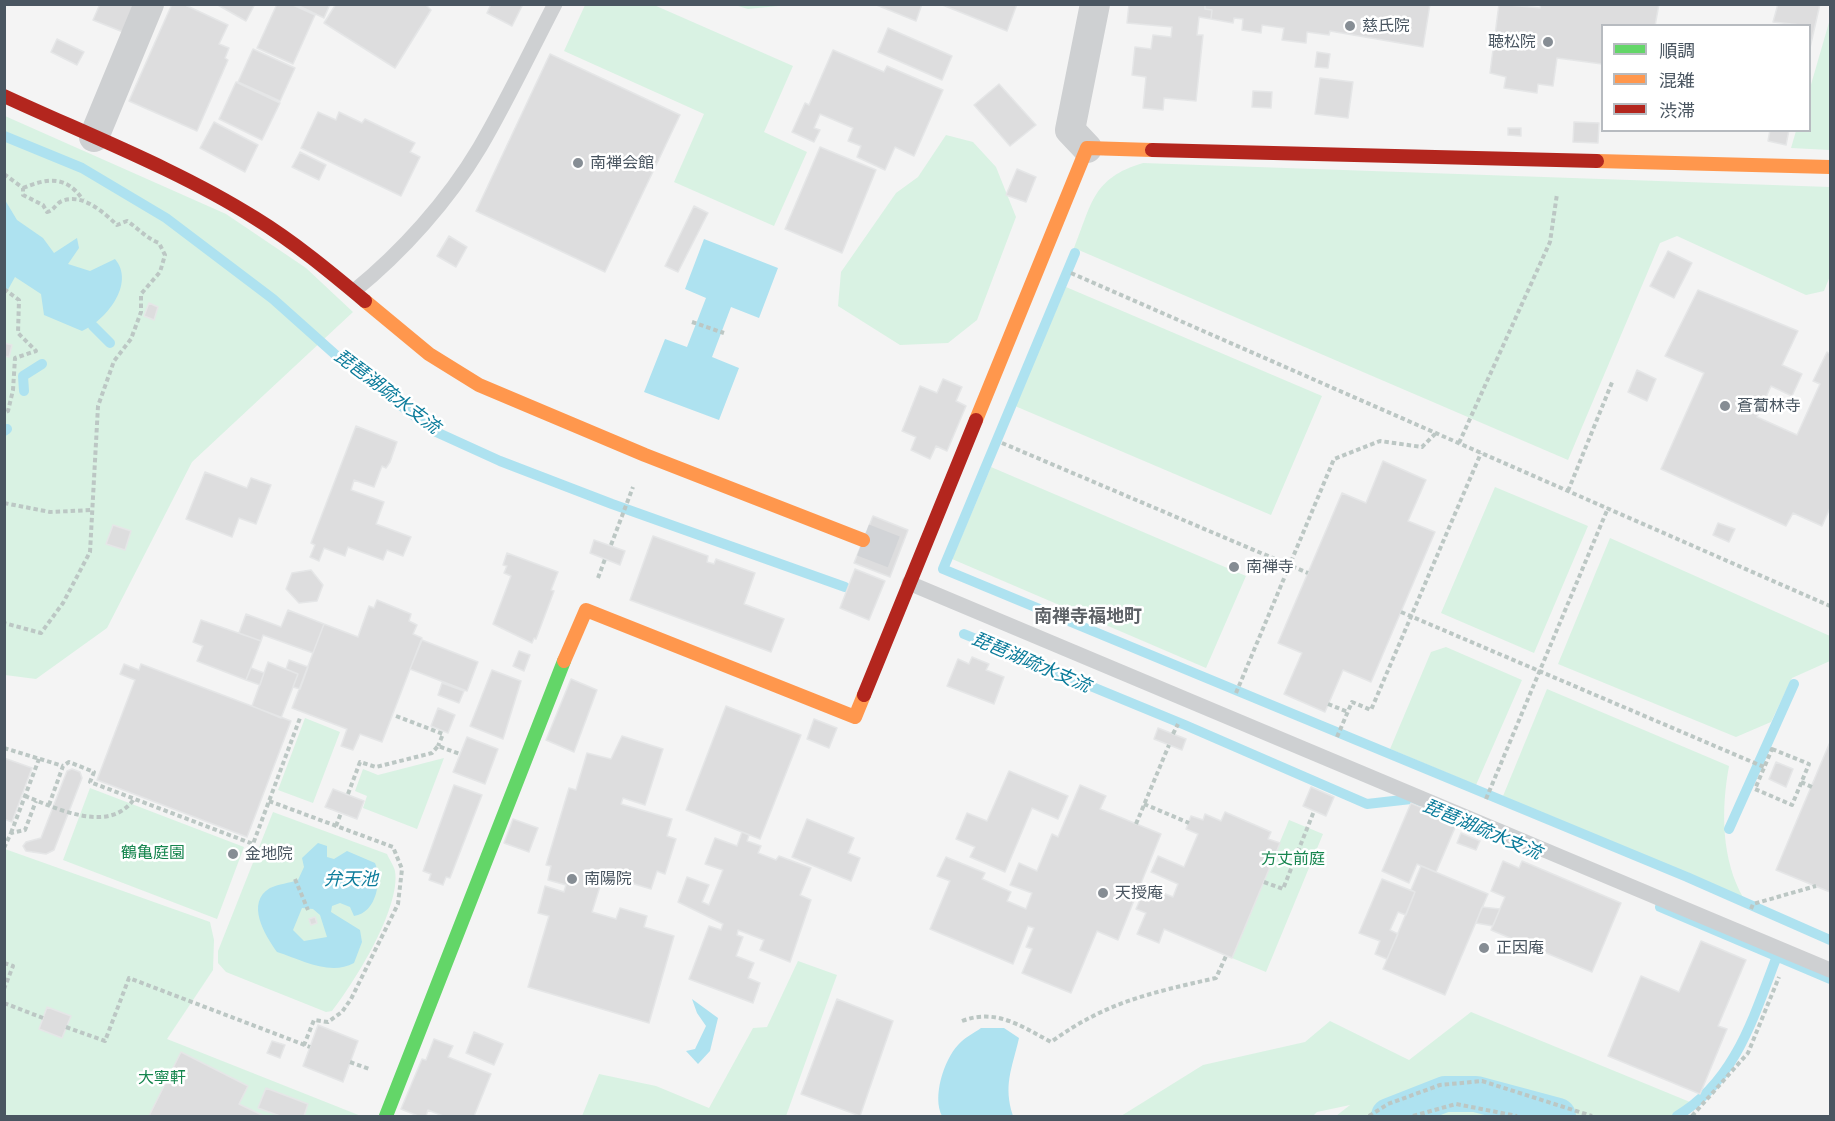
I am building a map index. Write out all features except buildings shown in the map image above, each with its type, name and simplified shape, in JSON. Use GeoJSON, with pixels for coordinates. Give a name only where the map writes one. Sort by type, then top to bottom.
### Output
{"type":"FeatureCollection","features":[{"type":"Feature","properties":{"kind":"street"},"geometry":{"type":"LineString","coordinates":[[94,137],[149,4]]}},
{"type":"Feature","properties":{"kind":"street"},"geometry":{"type":"LineString","coordinates":[[1095,4],[1070,130],[1087,148],[1830,167]]}},
{"type":"Feature","properties":{"kind":"street"},"geometry":{"type":"LineString","coordinates":[[4,96],[200,187],[254,218],[307,253],[429,354],[479,385],[645,455],[863,540]]}},
{"type":"Feature","properties":{"kind":"street"},"geometry":{"type":"LineString","coordinates":[[386,1116],[558,674],[586,610],[855,717],[909,583],[913,560],[971,430],[1087,148]]}},
{"type":"Feature","properties":{"kind":"lane"},"geometry":{"type":"LineString","coordinates":[[354,291],[388,264],[440,203],[480,148],[555,4]]}},
{"type":"Feature","properties":{"kind":"lane"},"geometry":{"type":"LineString","coordinates":[[909,583],[1830,970]]}},
{"type":"Feature","properties":{"kind":"path"},"geometry":{"type":"LineString","coordinates":[[4,174],[23,188]]}},
{"type":"Feature","properties":{"kind":"path"},"geometry":{"type":"LineString","coordinates":[[23,188],[56,179],[75,188],[84,201]]}},
{"type":"Feature","properties":{"kind":"path"},"geometry":{"type":"LineString","coordinates":[[4,623],[41,633],[51,621],[90,552],[98,406],[114,361],[131,339],[138,321],[141,312],[141,294],[160,272],[165,255],[159,243],[147,239],[127,221],[117,225],[100,210],[84,201],[69,199],[47,212],[43,205],[23,195],[23,188]]}},
{"type":"Feature","properties":{"kind":"path"},"geometry":{"type":"LineString","coordinates":[[1459,443],[1550,242],[1557,193]]}},
{"type":"Feature","properties":{"kind":"path"},"geometry":{"type":"LineString","coordinates":[[1040,260],[1830,606]]}},
{"type":"Feature","properties":{"kind":"path"},"geometry":{"type":"LineString","coordinates":[[4,289],[19,300],[18,333],[36,351],[15,358],[14,390],[8,411],[4,413]]}},
{"type":"Feature","properties":{"kind":"path"},"geometry":{"type":"LineString","coordinates":[[692,322],[724,333]]}},
{"type":"Feature","properties":{"kind":"path"},"geometry":{"type":"LineString","coordinates":[[1568,491],[1613,380]]}},
{"type":"Feature","properties":{"kind":"path"},"geometry":{"type":"LineString","coordinates":[[971,430],[1308,573]]}},
{"type":"Feature","properties":{"kind":"path"},"geometry":{"type":"LineString","coordinates":[[1226,717],[1334,459],[1380,441],[1422,447],[1436,433]]}},
{"type":"Feature","properties":{"kind":"path"},"geometry":{"type":"LineString","coordinates":[[1328,760],[1352,702],[1371,710],[1481,453]]}},
{"type":"Feature","properties":{"kind":"path"},"geometry":{"type":"LineString","coordinates":[[610,545],[627,502]]}},
{"type":"Feature","properties":{"kind":"path"},"geometry":{"type":"LineString","coordinates":[[4,503],[50,512],[92,510]]}},
{"type":"Feature","properties":{"kind":"path"},"geometry":{"type":"LineString","coordinates":[[1477,822],[1608,508]]}},
{"type":"Feature","properties":{"kind":"path"},"geometry":{"type":"LineString","coordinates":[[1401,612],[1764,767]]}},
{"type":"Feature","properties":{"kind":"path"},"geometry":{"type":"LineString","coordinates":[[1329,704],[1348,712]]}},
{"type":"Feature","properties":{"kind":"path"},"geometry":{"type":"LineString","coordinates":[[348,794],[360,762],[376,767],[432,753],[438,746],[442,734],[396,716]]}},
{"type":"Feature","properties":{"kind":"path"},"geometry":{"type":"LineString","coordinates":[[51,805],[63,766],[69,762],[94,772],[90,782],[253,844],[300,718]]}},
{"type":"Feature","properties":{"kind":"path"},"geometry":{"type":"LineString","coordinates":[[1136,824],[1169,745]]}},
{"type":"Feature","properties":{"kind":"path"},"geometry":{"type":"LineString","coordinates":[[438,746],[460,754]]}},
{"type":"Feature","properties":{"kind":"path"},"geometry":{"type":"LineString","coordinates":[[4,748],[63,766]]}},
{"type":"Feature","properties":{"kind":"path"},"geometry":{"type":"LineString","coordinates":[[1772,749],[1809,764],[1792,805],[1755,789],[1764,767],[1772,749]]}},
{"type":"Feature","properties":{"kind":"path"},"geometry":{"type":"LineString","coordinates":[[4,848],[39,759]]}},
{"type":"Feature","properties":{"kind":"path"},"geometry":{"type":"LineString","coordinates":[[1801,782],[1812,787]]}},
{"type":"Feature","properties":{"kind":"path"},"geometry":{"type":"LineString","coordinates":[[25,796],[87,817],[102,816],[130,806],[134,799]]}},
{"type":"Feature","properties":{"kind":"path"},"geometry":{"type":"LineString","coordinates":[[10,833],[25,830],[36,800]]}},
{"type":"Feature","properties":{"kind":"path"},"geometry":{"type":"LineString","coordinates":[[269,801],[393,847],[402,869],[398,904],[347,1005],[328,1022],[314,1020],[304,1045]]}},
{"type":"Feature","properties":{"kind":"path"},"geometry":{"type":"LineString","coordinates":[[1144,804],[1189,823]]}},
{"type":"Feature","properties":{"kind":"path"},"geometry":{"type":"LineString","coordinates":[[1264,882],[1283,889],[1314,811]]}},
{"type":"Feature","properties":{"kind":"path"},"geometry":{"type":"LineString","coordinates":[[336,826],[341,813]]}},
{"type":"Feature","properties":{"kind":"path"},"geometry":{"type":"LineString","coordinates":[[295,879],[308,910]]}},
{"type":"Feature","properties":{"kind":"path"},"geometry":{"type":"LineString","coordinates":[[1753,904],[1816,886]]}},
{"type":"Feature","properties":{"kind":"path"},"geometry":{"type":"LineString","coordinates":[[962,1021],[976,1016],[994,1015],[1051,1042],[1095,1013],[1121,1002],[1216,978],[1226,956]]}},
{"type":"Feature","properties":{"kind":"path"},"geometry":{"type":"LineString","coordinates":[[4,963],[13,966],[4,989]]}},
{"type":"Feature","properties":{"kind":"path"},"geometry":{"type":"LineString","coordinates":[[1692,1116],[1748,1053],[1781,974]]}},
{"type":"Feature","properties":{"kind":"path"},"geometry":{"type":"LineString","coordinates":[[66,1027],[105,1041],[129,978],[310,1047]]}},
{"type":"Feature","properties":{"kind":"path"},"geometry":{"type":"LineString","coordinates":[[4,1003],[43,1018]]}},
{"type":"Feature","properties":{"kind":"path"},"geometry":{"type":"LineString","coordinates":[[1369,1116],[1388,1104],[1440,1085],[1482,1081],[1592,1116]]}},
{"type":"Feature","properties":{"kind":"path"},"geometry":{"type":"LineString","coordinates":[[1413,1116],[1456,1104],[1517,1116]]}},
{"type":"Feature","properties":{"kind":"green space"},"geometry":{"type":"Polygon","coordinates":[[[585,5],[654,5],[793,66],[764,132],[807,152],[774,226],[674,182],[704,114],[564,51],[585,5]]]}},
{"type":"Feature","properties":{"kind":"green space"},"geometry":{"type":"Polygon","coordinates":[[[735,5],[788,5],[748,9],[735,5]]]}},
{"type":"Feature","properties":{"kind":"green space"},"geometry":{"type":"Polygon","coordinates":[[[1830,19],[1830,150],[1791,148],[1796,132],[1811,132],[1811,85],[1830,19]]]}},
{"type":"Feature","properties":{"kind":"green space"},"geometry":{"type":"Polygon","coordinates":[[[5,116],[226,214],[306,268],[353,312],[192,462],[107,628],[36,679],[5,675],[5,116]]]}},
{"type":"Feature","properties":{"kind":"green space"},"geometry":{"type":"Polygon","coordinates":[[[946,135],[973,142],[996,167],[1016,217],[977,320],[948,343],[900,345],[838,306],[841,272],[896,193],[918,177],[946,135]]]}},
{"type":"Feature","properties":{"kind":"green space"},"geometry":{"type":"Polygon","coordinates":[[[1143,163],[1830,187],[1830,276],[1824,291],[1806,295],[1677,236],[1660,243],[1568,460],[1074,248],[1090,206],[1104,185],[1113,176],[1143,163]]]}},
{"type":"Feature","properties":{"kind":"green space"},"geometry":{"type":"Polygon","coordinates":[[[1066,287],[1322,396],[1271,515],[1015,406],[1066,287]]]}},
{"type":"Feature","properties":{"kind":"green space"},"geometry":{"type":"Polygon","coordinates":[[[991,467],[1246,576],[1206,668],[952,559],[991,467]]]}},
{"type":"Feature","properties":{"kind":"green space"},"geometry":{"type":"Polygon","coordinates":[[[1495,487],[1588,526],[1534,653],[1441,613],[1495,487]]]}},
{"type":"Feature","properties":{"kind":"green space"},"geometry":{"type":"Polygon","coordinates":[[[1610,538],[1830,636],[1830,661],[1792,678],[1771,722],[1736,737],[1558,664],[1610,538]]]}},
{"type":"Feature","properties":{"kind":"green space"},"geometry":{"type":"Polygon","coordinates":[[[1446,647],[1522,680],[1476,785],[1390,749],[1431,652],[1446,647]]]}},
{"type":"Feature","properties":{"kind":"green space"},"geometry":{"type":"Polygon","coordinates":[[[1547,689],[1729,766],[1725,799],[1725,834],[1731,868],[1744,899],[1503,796],[1547,689]]]}},
{"type":"Feature","properties":{"kind":"green space"},"geometry":{"type":"Polygon","coordinates":[[[305,718],[340,732],[313,803],[278,790],[305,718]]]}},
{"type":"Feature","properties":{"kind":"green space"},"geometry":{"type":"Polygon","coordinates":[[[444,758],[417,829],[363,808],[367,796],[355,791],[363,769],[378,775],[444,758]]]}},
{"type":"Feature","properties":{"kind":"green space","name":"鶴亀庭園"},"geometry":{"type":"Polygon","coordinates":[[[90,788],[244,847],[217,919],[63,860],[90,788]]]}},
{"type":"Feature","properties":{"kind":"green space"},"geometry":{"type":"Polygon","coordinates":[[[273,812],[387,854],[395,871],[395,886],[384,924],[352,983],[332,1011],[326,1012],[226,972],[218,963],[218,951],[273,812]]]}},
{"type":"Feature","properties":{"kind":"green space","name":"方丈前庭"},"geometry":{"type":"Polygon","coordinates":[[[1289,820],[1323,834],[1266,972],[1232,958],[1289,820]]]}},
{"type":"Feature","properties":{"kind":"green space","name":"大寧軒"},"geometry":{"type":"Polygon","coordinates":[[[5,849],[210,922],[214,940],[213,970],[167,1039],[361,1116],[5,1116],[5,849]]]}},
{"type":"Feature","properties":{"kind":"green space"},"geometry":{"type":"Polygon","coordinates":[[[798,961],[837,975],[786,1116],[582,1116],[599,1074],[656,1086],[709,1108],[753,1028],[767,1027],[798,961]]]}},
{"type":"Feature","properties":{"kind":"green space"},"geometry":{"type":"Polygon","coordinates":[[[1471,1012],[1690,1102],[1678,1116],[1336,1116],[1350,1105],[1317,1112],[1313,1116],[1121,1116],[1203,1065],[1305,1042],[1330,1021],[1409,1060],[1471,1012]]]}},
{"type":"Feature","properties":{"kind":"water"},"geometry":{"type":"Polygon","coordinates":[[[5,200],[17,220],[43,238],[54,253],[77,238],[79,248],[68,264],[90,271],[115,259],[121,269],[120,290],[108,310],[91,326],[82,331],[44,315],[41,294],[15,277],[5,295],[5,200]]]}},
{"type":"Feature","properties":{"kind":"water"},"geometry":{"type":"Polygon","coordinates":[[[704,239],[778,268],[759,318],[731,307],[712,357],[739,368],[719,420],[644,392],[665,339],[687,347],[706,298],[685,289],[704,239]]]}},
{"type":"Feature","properties":{"kind":"water","name":"弁天池"},"geometry":{"type":"Polygon","coordinates":[[[318,843],[327,846],[327,857],[334,859],[347,851],[375,863],[378,878],[376,894],[368,909],[354,916],[350,907],[340,903],[332,906],[331,912],[360,930],[362,942],[354,963],[345,967],[316,965],[277,952],[263,928],[258,910],[263,894],[270,888],[298,880],[304,867],[302,858],[318,843]],[[302,908],[293,930],[304,941],[327,937],[320,915],[313,909],[302,908]]]}},
{"type":"Feature","properties":{"kind":"water"},"geometry":{"type":"Polygon","coordinates":[[[692,999],[718,1018],[710,1051],[698,1064],[686,1051],[695,1049],[706,1026],[697,1013],[692,999]]]}},
{"type":"Feature","properties":{"kind":"water"},"geometry":{"type":"Polygon","coordinates":[[[981,1028],[1004,1028],[1019,1038],[1009,1086],[1013,1116],[942,1116],[938,1099],[944,1069],[960,1042],[981,1028]]]}},
{"type":"Feature","properties":{"kind":"waterway","name":"琵琶湖疏水支流"},"geometry":{"type":"LineString","coordinates":[[4,136],[82,168],[166,218],[273,299],[338,357],[434,431],[500,461],[612,504],[845,587]]}},
{"type":"Feature","properties":{"kind":"waterway"},"geometry":{"type":"LineString","coordinates":[[1075,253],[943,569],[1687,877],[1830,940]]}},
{"type":"Feature","properties":{"kind":"waterway"},"geometry":{"type":"LineString","coordinates":[[93,326],[110,343]]}},
{"type":"Feature","properties":{"kind":"waterway"},"geometry":{"type":"LineString","coordinates":[[24,391],[23,376],[42,364]]}},
{"type":"Feature","properties":{"kind":"waterway","name":"琵琶湖疏水支流"},"geometry":{"type":"LineString","coordinates":[[964,634],[1185,725],[1367,804],[1411,799],[1417,802]]}},
{"type":"Feature","properties":{"kind":"waterway"},"geometry":{"type":"LineString","coordinates":[[1729,829],[1794,684]]}},
{"type":"Feature","properties":{"kind":"waterway","name":"琵琶湖疏水支流"},"geometry":{"type":"LineString","coordinates":[[1660,907],[1830,979]]}},
{"type":"Feature","properties":{"kind":"waterway"},"geometry":{"type":"LineString","coordinates":[[1677,1116],[1697,1102],[1728,1066],[1751,1024],[1777,956]]}},
{"type":"Feature","properties":{"kind":"waterway"},"geometry":{"type":"LineString","coordinates":[[1389,1116],[1445,1094],[1476,1094],[1558,1116]]}},
{"type":"Feature","properties":{"kind":"tunnel"},"geometry":{"type":"LineString","coordinates":[[863,540],[899,554]]}},
{"type":"Feature","properties":{"kind":"traffic: fast"},"geometry":{"type":"LineString","coordinates":[[386,1116],[564,661]]}},
{"type":"Feature","properties":{"kind":"traffic: slow"},"geometry":{"type":"LineString","coordinates":[[976,420],[1087,148],[1152,150]]}},
{"type":"Feature","properties":{"kind":"traffic: slow"},"geometry":{"type":"LineString","coordinates":[[1597,161],[1830,167]]}},
{"type":"Feature","properties":{"kind":"traffic: slow"},"geometry":{"type":"LineString","coordinates":[[365,301],[429,354],[479,385],[645,455],[863,540]]}},
{"type":"Feature","properties":{"kind":"traffic: slow"},"geometry":{"type":"LineString","coordinates":[[564,661],[586,610],[855,717],[864,695]]}},
{"type":"Feature","properties":{"kind":"traffic: jam"},"geometry":{"type":"LineString","coordinates":[[4,96],[164,168],[226,201],[284,237],[365,301]]}},
{"type":"Feature","properties":{"kind":"traffic: jam"},"geometry":{"type":"LineString","coordinates":[[1152,150],[1597,161]]}},
{"type":"Feature","properties":{"kind":"traffic: jam"},"geometry":{"type":"LineString","coordinates":[[864,695],[976,420]]}},
{"type":"Feature","properties":{"kind":"place","name":"慈氏院"},"geometry":{"type":"Point","coordinates":[1350,26]}},
{"type":"Feature","properties":{"kind":"place","name":"聴松院"},"geometry":{"type":"Point","coordinates":[1548,42]}},
{"type":"Feature","properties":{"kind":"place","name":"南禅会館"},"geometry":{"type":"Point","coordinates":[578,163]}},
{"type":"Feature","properties":{"kind":"place","name":"蒼蔔林寺"},"geometry":{"type":"Point","coordinates":[1725,406]}},
{"type":"Feature","properties":{"kind":"place","name":"南禅寺"},"geometry":{"type":"Point","coordinates":[1234,567]}},
{"type":"Feature","properties":{"kind":"place","name":"金地院"},"geometry":{"type":"Point","coordinates":[233,854]}},
{"type":"Feature","properties":{"kind":"place","name":"南陽院"},"geometry":{"type":"Point","coordinates":[572,879]}},
{"type":"Feature","properties":{"kind":"place","name":"天授庵"},"geometry":{"type":"Point","coordinates":[1103,893]}},
{"type":"Feature","properties":{"kind":"place","name":"正因庵"},"geometry":{"type":"Point","coordinates":[1484,948]}},
{"type":"Feature","properties":{"kind":"district","name":"南禅寺福地町"},"geometry":{"type":"Point","coordinates":[1088,617]}}]}
